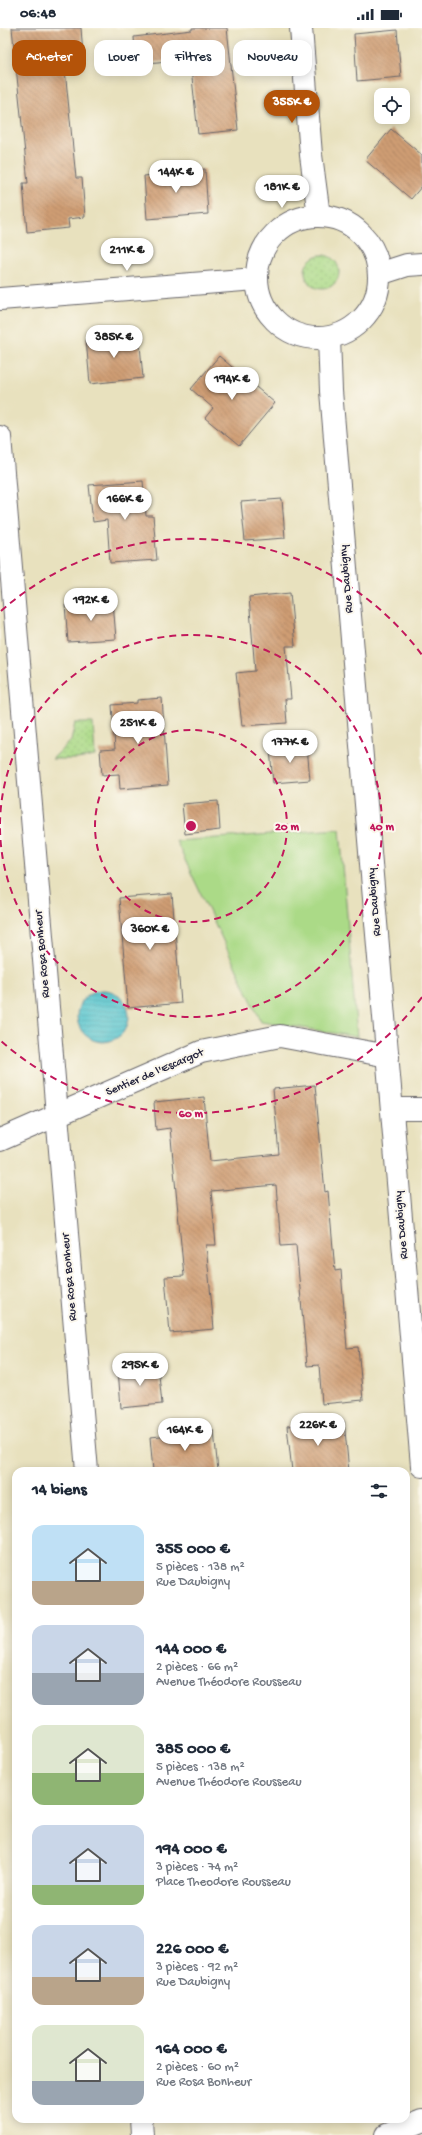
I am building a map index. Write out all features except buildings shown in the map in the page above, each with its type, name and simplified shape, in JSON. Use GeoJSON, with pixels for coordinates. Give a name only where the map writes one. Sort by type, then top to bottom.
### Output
{"type":"FeatureCollection","features":[{"type":"Feature","properties":{"kind":"street"},"geometry":{"type":"LineString","coordinates":[[301,28],[311,155],[319,216]]}},
{"type":"Feature","properties":{"kind":"street"},"geometry":{"type":"LineString","coordinates":[[319,216],[337,220],[353,227],[366,240],[375,256],[379,274],[377,292],[360,322],[346,332],[329,338],[308,338],[288,331],[272,318],[260,300],[256,279],[259,260],[268,242],[277,232],[299,219],[319,216]]}},
{"type":"Feature","properties":{"kind":"street"},"geometry":{"type":"LineString","coordinates":[[379,274],[407,265],[422,264]]}},
{"type":"Feature","properties":{"kind":"street"},"geometry":{"type":"LineString","coordinates":[[0,299],[256,279]]}},
{"type":"Feature","properties":{"kind":"street","name":"Rue Daubigny"},"geometry":{"type":"LineString","coordinates":[[329,338],[331,391],[393,1109],[422,1466]]}},
{"type":"Feature","properties":{"kind":"street","name":"Rue Rosa Bonheur"},"geometry":{"type":"LineString","coordinates":[[0,437],[87,1467]]}},
{"type":"Feature","properties":{"kind":"street","name":"Sentier de l'Escargot"},"geometry":{"type":"LineString","coordinates":[[0,1140],[201,1052],[280,1036],[388,1056]]}},
{"type":"Feature","properties":{"kind":"street"},"geometry":{"type":"LineString","coordinates":[[393,1109],[422,1109]]}},
{"type":"Feature","properties":{"kind":"street"},"geometry":{"type":"LineString","coordinates":[[387,2135],[422,2121]]}},
{"type":"Feature","properties":{"kind":"street"},"geometry":{"type":"LineString","coordinates":[[141,2123],[142,2135]]}},
{"type":"Feature","properties":{"kind":"green space"},"geometry":{"type":"Polygon","coordinates":[[[325,255],[332,257],[337,262],[339,272],[337,282],[332,287],[319,289],[312,287],[307,282],[305,269],[307,262],[312,257],[325,255]]]}},
{"type":"Feature","properties":{"kind":"green space"},"geometry":{"type":"Polygon","coordinates":[[[75,723],[93,723],[95,756],[77,759],[52,759],[71,741],[75,723]]]}},
{"type":"Feature","properties":{"kind":"green space"},"geometry":{"type":"Polygon","coordinates":[[[340,829],[357,1037],[261,1021],[176,841],[340,829]]]}},
{"type":"Feature","properties":{"kind":"water"},"geometry":{"type":"Polygon","coordinates":[[[98,990],[108,990],[118,994],[125,1001],[129,1011],[129,1021],[125,1031],[118,1038],[108,1042],[98,1042],[88,1038],[81,1031],[77,1021],[77,1011],[81,1001],[88,994],[98,990]]]}}]}
